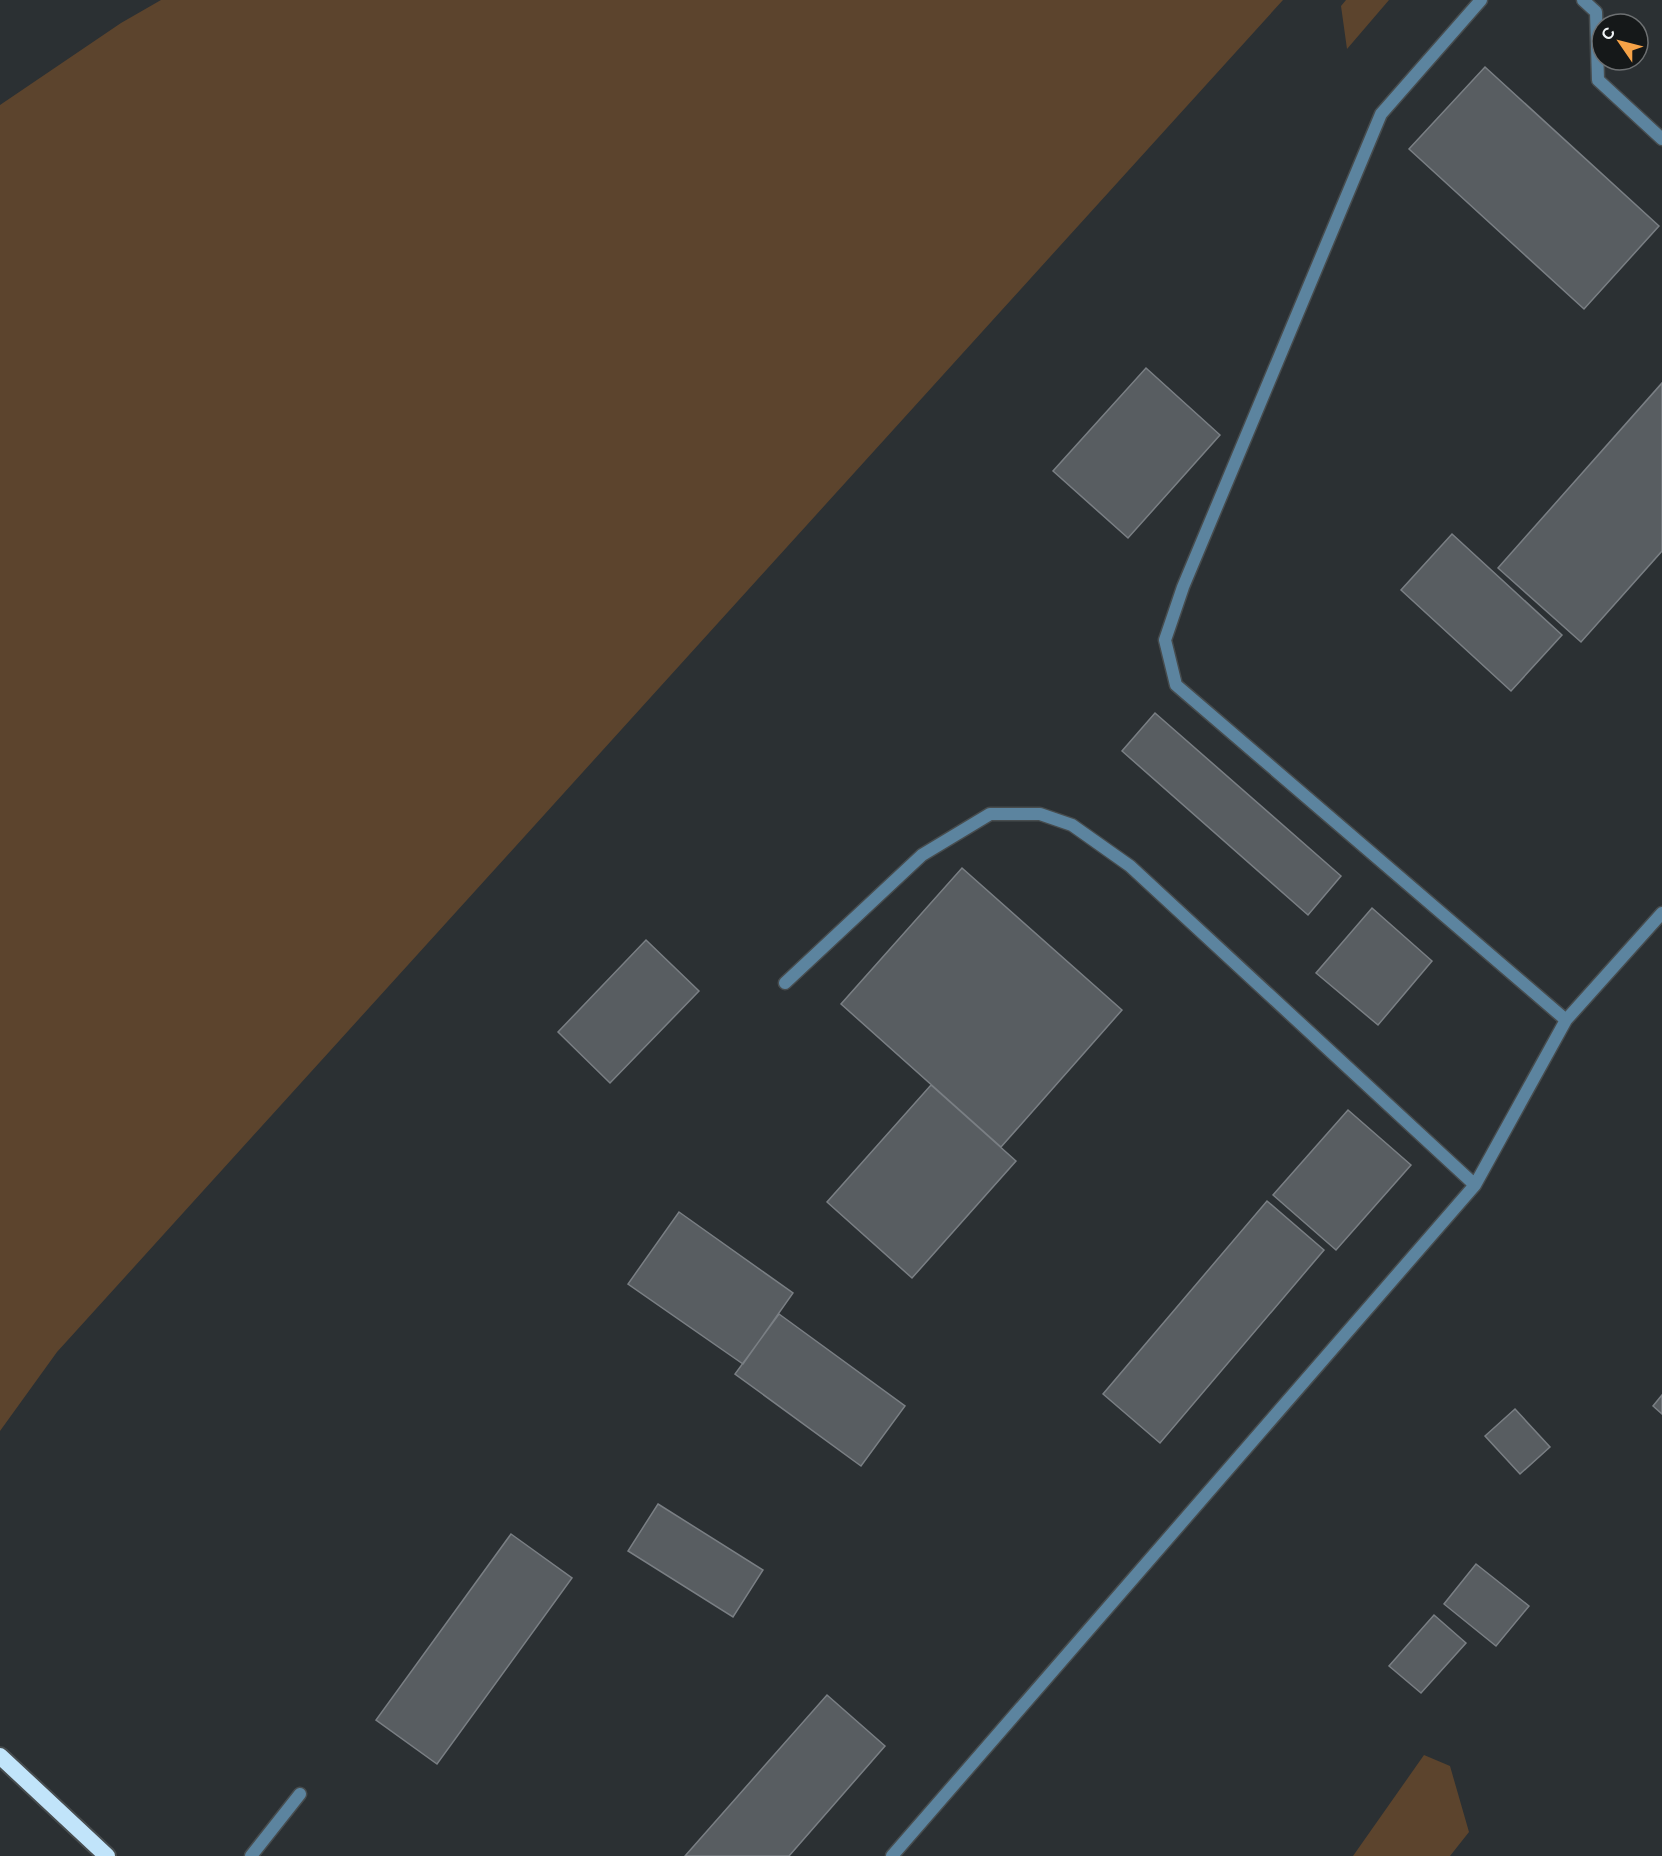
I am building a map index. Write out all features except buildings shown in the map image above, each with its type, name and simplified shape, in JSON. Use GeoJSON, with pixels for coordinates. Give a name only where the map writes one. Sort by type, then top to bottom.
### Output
{"type":"FeatureCollection","features":[{"type":"Feature","properties":{"kind":"highway"},"geometry":{"type":"LineString","coordinates":[[0,1756],[106,1856]]}},
{"type":"Feature","properties":{"kind":"lane"},"geometry":{"type":"LineString","coordinates":[[1481,0],[1381,114],[1188,576],[1165,640],[1176,685],[1566,1020]]}},
{"type":"Feature","properties":{"kind":"lane"},"geometry":{"type":"LineString","coordinates":[[1583,0],[1596,12],[1598,80],[1662,139]]}},
{"type":"Feature","properties":{"kind":"lane"},"geometry":{"type":"LineString","coordinates":[[785,983],[922,855],[990,814],[1040,814],[1072,825],[1130,866],[1474,1185]]}},
{"type":"Feature","properties":{"kind":"lane"},"geometry":{"type":"LineString","coordinates":[[892,1856],[1474,1185],[1566,1020],[1662,913]]}},
{"type":"Feature","properties":{"kind":"lane"},"geometry":{"type":"LineString","coordinates":[[251,1856],[300,1794]]}},
{"type":"Feature","properties":{"kind":"shaded area"},"geometry":{"type":"Polygon","coordinates":[[[161,0],[1283,0],[57,1352],[0,1431],[0,105],[121,23],[161,0]]]}},
{"type":"Feature","properties":{"kind":"shaded area"},"geometry":{"type":"Polygon","coordinates":[[[1346,0],[1389,0],[1347,49],[1341,6],[1346,0]]]}},
{"type":"Feature","properties":{"kind":"shaded area"},"geometry":{"type":"Polygon","coordinates":[[[1424,1755],[1450,1766],[1469,1832],[1450,1856],[1353,1856],[1424,1755]]]}}]}
